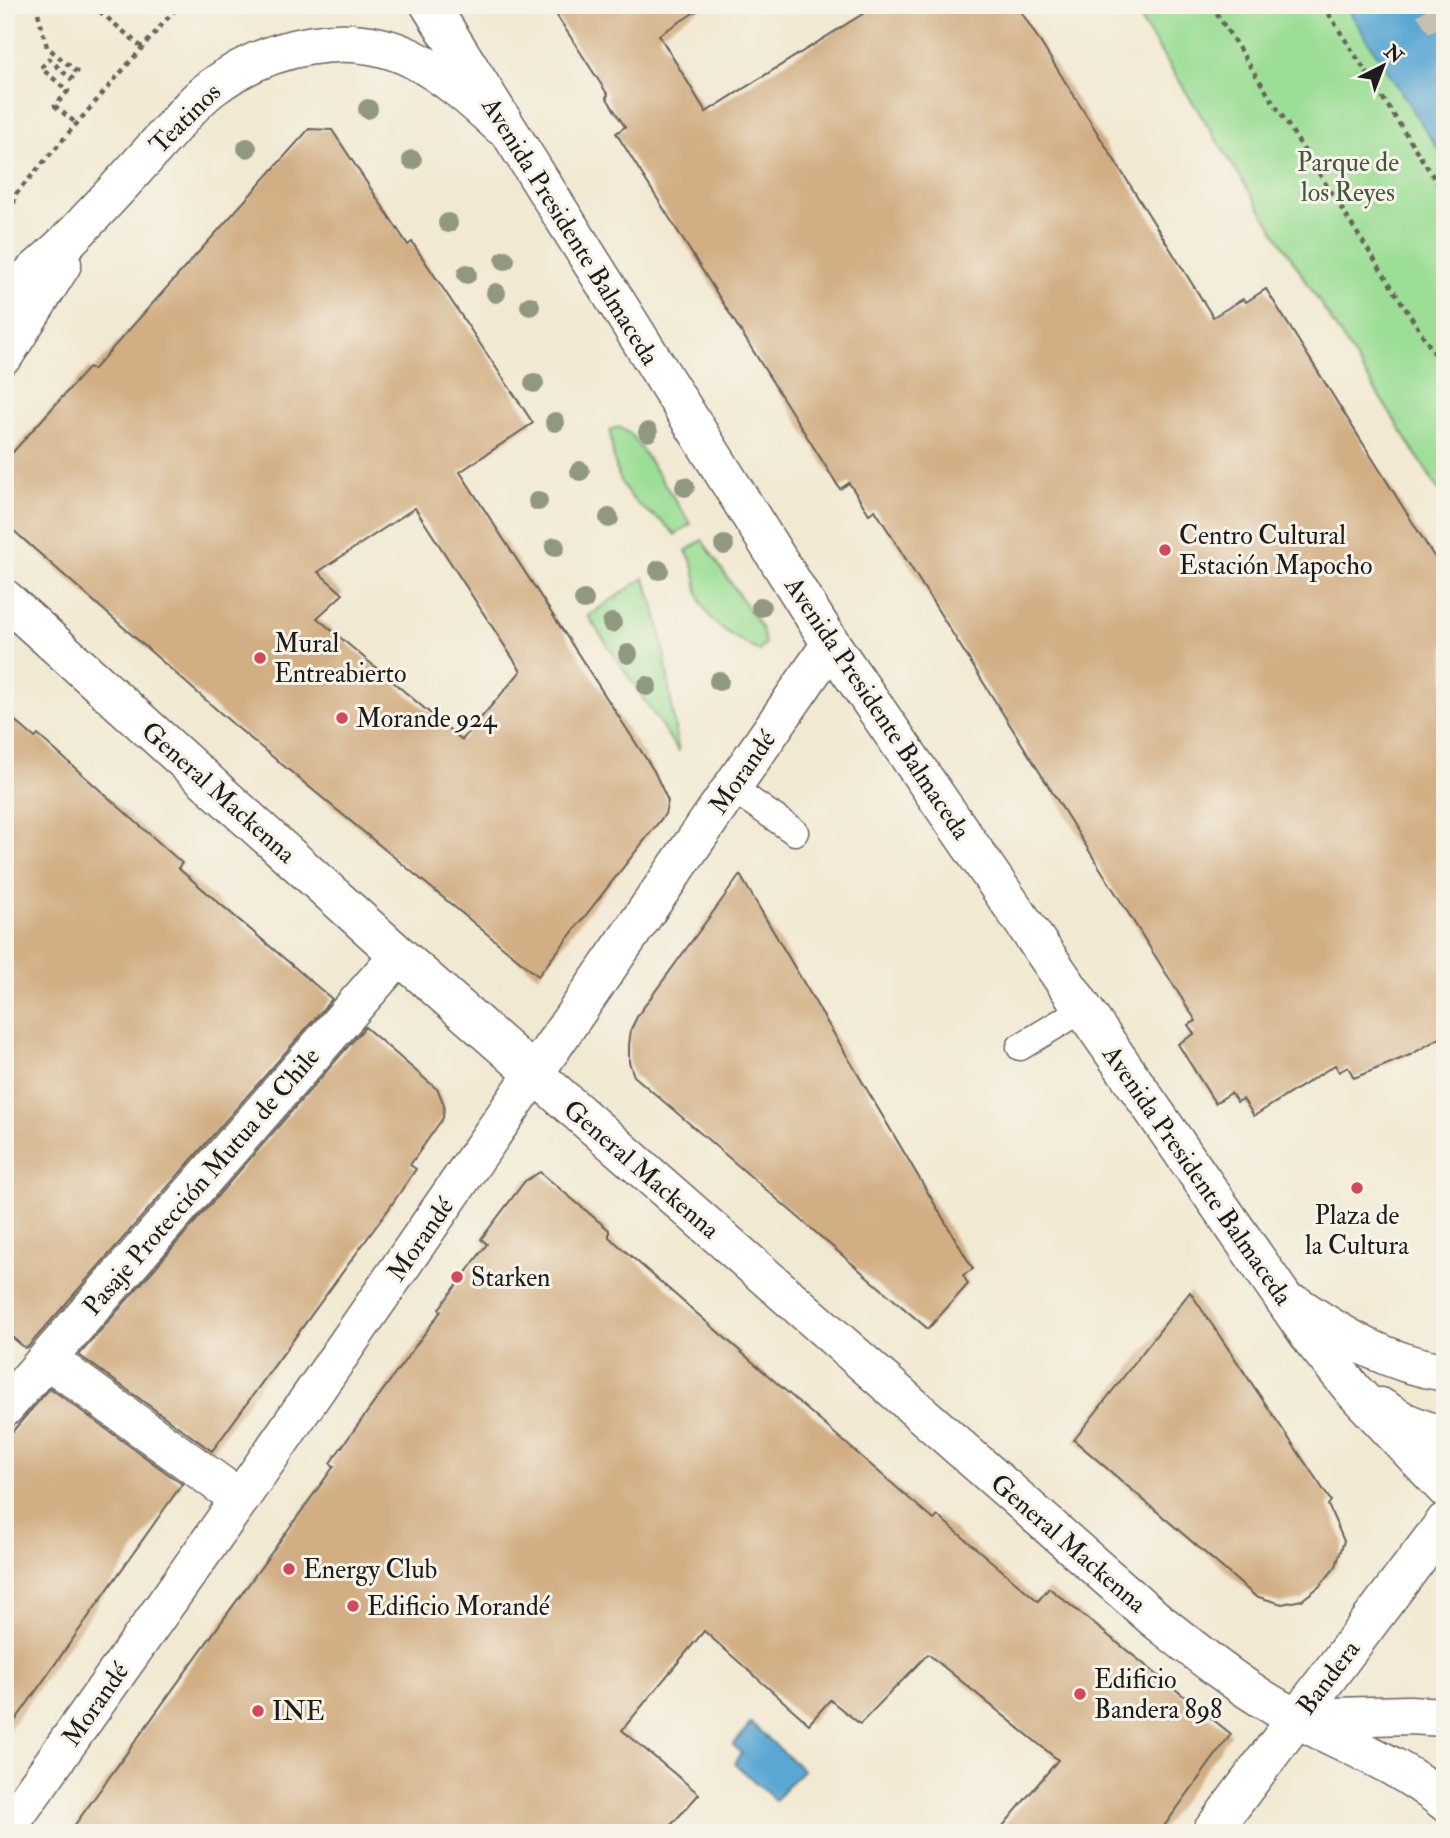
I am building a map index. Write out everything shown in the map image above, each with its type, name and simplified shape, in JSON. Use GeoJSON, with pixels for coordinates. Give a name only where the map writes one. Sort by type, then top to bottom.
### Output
{"type":"FeatureCollection","features":[{"type":"Feature","properties":{"kind":"main road","name":"Avenida Presidente Balmaceda"},"geometry":{"type":"LineString","coordinates":[[430,5],[831,644],[1313,1340],[1354,1391],[1445,1488]]}},
{"type":"Feature","properties":{"kind":"main road","name":"Teatinos"},"geometry":{"type":"LineString","coordinates":[[5,298],[83,225],[211,88],[240,69],[296,48],[326,43],[369,45],[411,58],[446,79],[513,137]]}},
{"type":"Feature","properties":{"kind":"main road"},"geometry":{"type":"LineString","coordinates":[[5,354],[83,225]]}},
{"type":"Feature","properties":{"kind":"main road","name":"General Mackenna"},"geometry":{"type":"LineString","coordinates":[[5,599],[399,955],[1155,1619],[1226,1675],[1297,1718],[1413,1778],[1445,1802]]}},
{"type":"Feature","properties":{"kind":"main road","name":"Morandé"},"geometry":{"type":"LineString","coordinates":[[5,1832],[240,1499],[831,644]]}},
{"type":"Feature","properties":{"kind":"main road","name":"Pasaje Protección Mutua de Chile"},"geometry":{"type":"LineString","coordinates":[[5,1407],[399,955]]}},
{"type":"Feature","properties":{"kind":"main road"},"geometry":{"type":"LineString","coordinates":[[1273,1284],[1326,1325],[1371,1350],[1420,1368],[1445,1371]]}},
{"type":"Feature","properties":{"kind":"main road"},"geometry":{"type":"LineString","coordinates":[[47,1359],[240,1499]]}},
{"type":"Feature","properties":{"kind":"main road"},"geometry":{"type":"LineString","coordinates":[[1354,1391],[1405,1422],[1445,1437]]}},
{"type":"Feature","properties":{"kind":"main road","name":"Bandera"},"geometry":{"type":"LineString","coordinates":[[1211,1833],[1445,1522]]}},
{"type":"Feature","properties":{"kind":"main road"},"geometry":{"type":"LineString","coordinates":[[1297,1718],[1409,1715],[1445,1717]]}},
{"type":"Feature","properties":{"kind":"lane"},"geometry":{"type":"LineString","coordinates":[[732,788],[795,832]]}},
{"type":"Feature","properties":{"kind":"lane"},"geometry":{"type":"LineString","coordinates":[[1020,1047],[1083,1009]]}},
{"type":"Feature","properties":{"kind":"path"},"geometry":{"type":"LineString","coordinates":[[92,5],[143,48]]}},
{"type":"Feature","properties":{"kind":"path"},"geometry":{"type":"LineString","coordinates":[[5,234],[16,194],[179,5]]}},
{"type":"Feature","properties":{"kind":"path"},"geometry":{"type":"LineString","coordinates":[[1211,5],[1445,370]]}},
{"type":"Feature","properties":{"kind":"path"},"geometry":{"type":"LineString","coordinates":[[1323,5],[1445,195]]}},
{"type":"Feature","properties":{"kind":"path"},"geometry":{"type":"LineString","coordinates":[[38,13],[47,47],[77,72],[71,79],[48,59],[41,68],[68,91],[55,106],[77,124]]}},
{"type":"Feature","properties":{"kind":"green space","name":"Parque de los Reyes"},"geometry":{"type":"Polygon","coordinates":[[[1131,5],[1445,5],[1445,500],[1131,5]]]}},
{"type":"Feature","properties":{"kind":"green space"},"geometry":{"type":"Polygon","coordinates":[[[619,427],[632,435],[691,524],[675,535],[626,491],[617,472],[610,430],[619,427]]]}},
{"type":"Feature","properties":{"kind":"green space"},"geometry":{"type":"Polygon","coordinates":[[[702,540],[762,629],[765,644],[759,651],[722,628],[707,613],[686,551],[702,540]]]}},
{"type":"Feature","properties":{"kind":"green space"},"geometry":{"type":"Polygon","coordinates":[[[644,578],[658,621],[679,752],[588,616],[644,578]]]}},
{"type":"Feature","properties":{"kind":"water"},"geometry":{"type":"Polygon","coordinates":[[[1345,5],[1445,5],[1445,160],[1345,5]]]}},
{"type":"Feature","properties":{"kind":"water"},"geometry":{"type":"Polygon","coordinates":[[[751,1723],[803,1770],[775,1800],[734,1763],[742,1753],[733,1745],[751,1723]]]}},
{"type":"Feature","properties":{"kind":"building","name":"Centro Cultural Estación Mapocho"},"geometry":{"type":"Polygon","coordinates":[[[550,5],[706,5],[659,35],[706,112],[877,5],[1017,5],[1213,317],[1243,299],[1246,302],[1266,289],[1445,574],[1445,1035],[1410,1055],[1354,1078],[1348,1067],[1339,1072],[1335,1065],[1254,1116],[1243,1099],[1237,1102],[1231,1093],[1215,1103],[1178,1044],[1194,1034],[1188,1025],[1196,1021],[875,510],[869,514],[849,483],[840,489],[616,133],[625,127],[606,97],[608,95],[550,5]]]}},
{"type":"Feature","properties":{"kind":"building"},"geometry":{"type":"Polygon","coordinates":[[[309,129],[332,130],[408,245],[412,242],[533,423],[460,472],[654,771],[668,801],[665,814],[538,976],[233,724],[5,523],[5,461],[89,367],[93,370],[309,129]],[[415,508],[318,572],[343,594],[317,618],[462,740],[521,671],[415,508]]]}},
{"type":"Feature","properties":{"kind":"building"},"geometry":{"type":"Polygon","coordinates":[[[5,712],[35,738],[38,735],[182,863],[178,868],[332,999],[25,1348],[5,1331],[5,712]]]}},
{"type":"Feature","properties":{"kind":"building"},"geometry":{"type":"Polygon","coordinates":[[[740,875],[973,1269],[963,1275],[968,1284],[928,1329],[634,1076],[629,1062],[629,1045],[631,1029],[638,1015],[740,875]]]}},
{"type":"Feature","properties":{"kind":"building"},"geometry":{"type":"Polygon","coordinates":[[[365,1027],[438,1090],[444,1105],[443,1118],[410,1165],[416,1169],[388,1210],[212,1451],[79,1355],[365,1027]]]}},
{"type":"Feature","properties":{"kind":"building"},"geometry":{"type":"Polygon","coordinates":[[[540,1172],[609,1230],[609,1237],[934,1520],[938,1516],[1038,1601],[1049,1588],[1231,1734],[1159,1833],[997,1833],[1058,1760],[928,1654],[860,1724],[830,1700],[809,1724],[704,1631],[622,1730],[699,1794],[664,1833],[69,1833],[334,1466],[330,1463],[487,1244],[481,1239],[525,1181],[540,1172]]]}},
{"type":"Feature","properties":{"kind":"building"},"geometry":{"type":"Polygon","coordinates":[[[1190,1292],[1331,1501],[1328,1505],[1344,1541],[1336,1566],[1320,1586],[1302,1600],[1282,1604],[1255,1596],[1074,1440],[1190,1292]]]}},
{"type":"Feature","properties":{"kind":"building"},"geometry":{"type":"Polygon","coordinates":[[[50,1388],[182,1484],[5,1735],[5,1440],[50,1388]]]}},
{"type":"Feature","properties":{"kind":"tunnel"},"geometry":{"type":"LineString","coordinates":[[1433,5],[1445,23]]}},
{"type":"Feature","properties":{"kind":"place","name":"Centro Cultural Estación Mapocho"},"geometry":{"type":"Point","coordinates":[1165,550]}},
{"type":"Feature","properties":{"kind":"place","name":"Mural Entreabierto"},"geometry":{"type":"Point","coordinates":[260,658]}},
{"type":"Feature","properties":{"kind":"place","name":"Morande 924"},"geometry":{"type":"Point","coordinates":[342,718]}},
{"type":"Feature","properties":{"kind":"place","name":"Plaza de la Cultura"},"geometry":{"type":"Point","coordinates":[1357,1188]}},
{"type":"Feature","properties":{"kind":"place","name":"Starken"},"geometry":{"type":"Point","coordinates":[457,1277]}},
{"type":"Feature","properties":{"kind":"place","name":"Energy Club"},"geometry":{"type":"Point","coordinates":[289,1569]}},
{"type":"Feature","properties":{"kind":"place","name":"Edificio Morandé"},"geometry":{"type":"Point","coordinates":[353,1606]}},
{"type":"Feature","properties":{"kind":"place","name":"Edificio Bandera 898"},"geometry":{"type":"Point","coordinates":[1080,1694]}},
{"type":"Feature","properties":{"kind":"place","name":"INE"},"geometry":{"type":"Point","coordinates":[258,1711]}}]}
